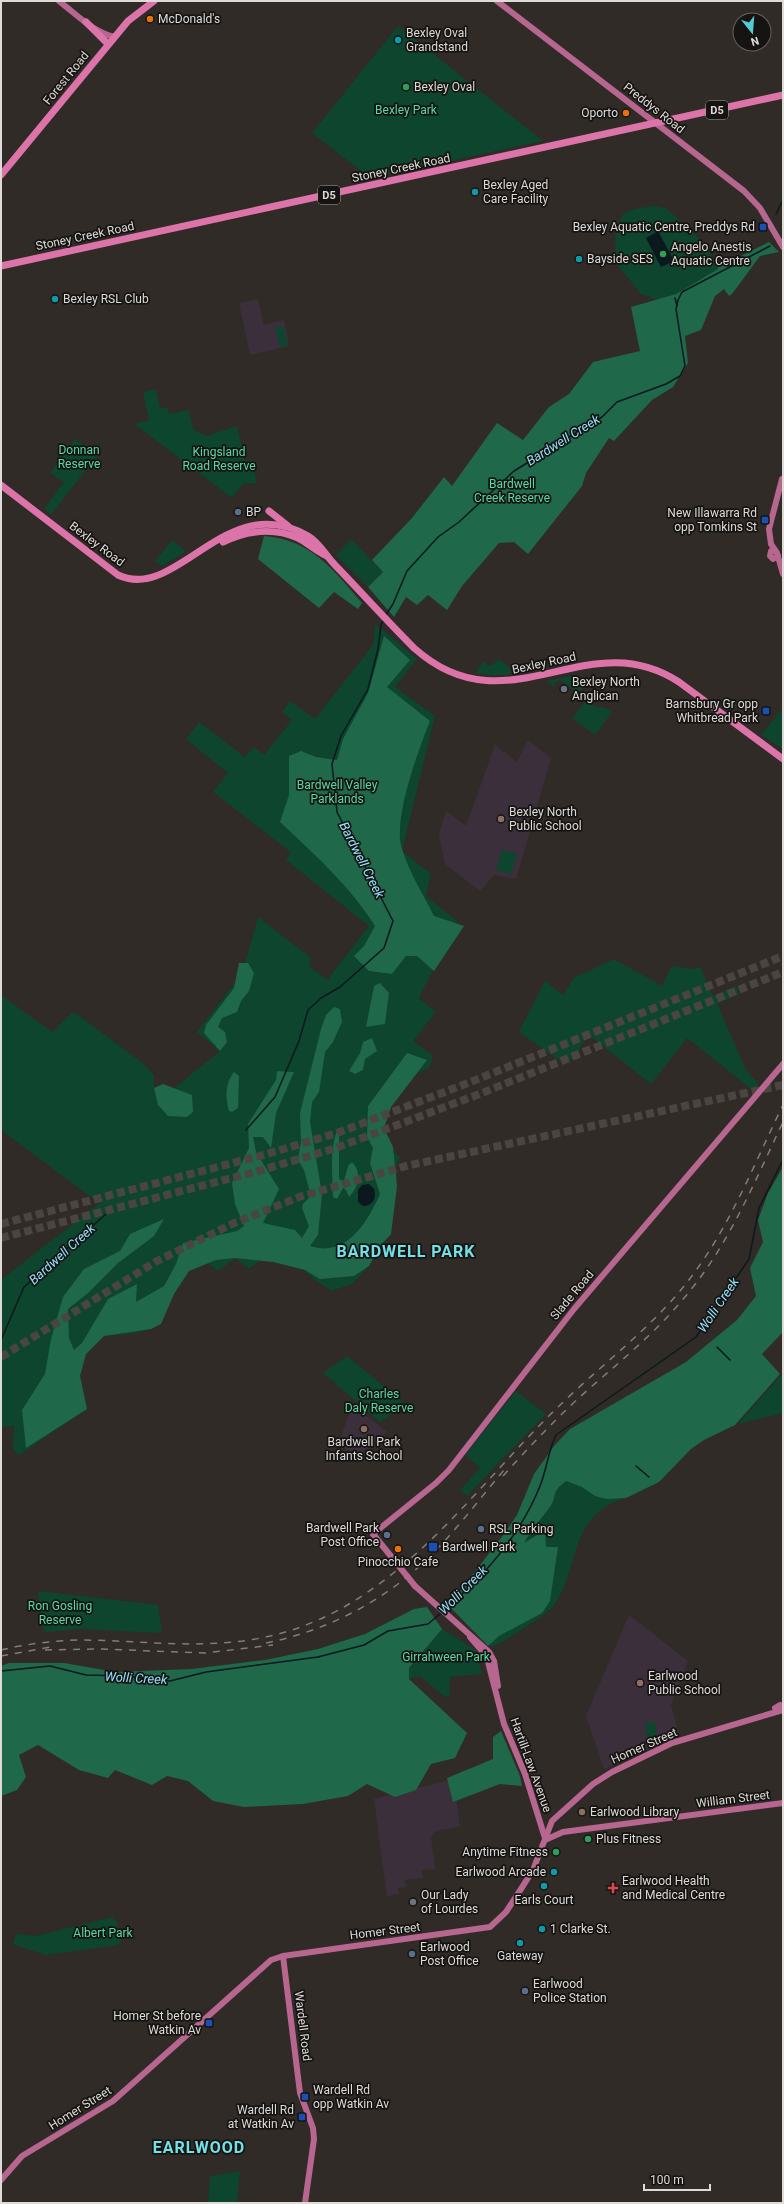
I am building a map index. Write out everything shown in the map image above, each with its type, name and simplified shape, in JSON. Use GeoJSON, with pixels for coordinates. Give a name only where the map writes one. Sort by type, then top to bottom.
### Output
{"type":"FeatureCollection","features":[{"type":"Feature","properties":{"kind":"main road"},"geometry":{"type":"LineString","coordinates":[[59,1],[84,20],[108,44]]}},
{"type":"Feature","properties":{"kind":"main road","name":"Forest Road"},"geometry":{"type":"LineString","coordinates":[[1,174],[114,37],[137,12],[154,1]]}},
{"type":"Feature","properties":{"kind":"main road","name":"Preddys Road"},"geometry":{"type":"LineString","coordinates":[[497,1],[752,197],[783,247]]}},
{"type":"Feature","properties":{"kind":"main road"},"geometry":{"type":"LineString","coordinates":[[84,20],[109,32],[114,37]]}},
{"type":"Feature","properties":{"kind":"main road","name":"Stoney Creek Road"},"geometry":{"type":"LineString","coordinates":[[1,266],[783,95]]}},
{"type":"Feature","properties":{"kind":"main road"},"geometry":{"type":"LineString","coordinates":[[782,477],[766,529],[774,554],[783,574]]}},
{"type":"Feature","properties":{"kind":"main road","name":"Bexley Road"},"geometry":{"type":"LineString","coordinates":[[1,485],[122,577],[135,580],[150,579],[238,535],[277,532],[295,537],[327,556],[391,624],[428,660],[448,672],[491,682],[515,680],[602,662],[625,662],[651,668],[679,682],[783,759]]}},
{"type":"Feature","properties":{"kind":"main road"},"geometry":{"type":"LineString","coordinates":[[269,511],[292,530]]}},
{"type":"Feature","properties":{"kind":"main road","name":"Bexley Road"},"geometry":{"type":"LineString","coordinates":[[188,559],[212,542],[243,529],[270,525],[292,530],[314,541],[324,550],[327,556]]}},
{"type":"Feature","properties":{"kind":"main road","name":"Slade Road"},"geometry":{"type":"LineString","coordinates":[[373,1534],[436,1483],[449,1470],[574,1310],[783,1064]]}},
{"type":"Feature","properties":{"kind":"main road","name":"Hartill-Law Avenue"},"geometry":{"type":"LineString","coordinates":[[373,1534],[414,1586],[470,1637],[484,1647],[492,1658],[504,1724],[525,1774],[545,1840]]}},
{"type":"Feature","properties":{"kind":"main road","name":"Homer Street"},"geometry":{"type":"LineString","coordinates":[[1,2180],[22,2156],[113,2101],[267,1964],[283,1956],[487,1928],[497,1922],[511,1906],[533,1870],[552,1821],[602,1777],[672,1743],[780,1708]]}},
{"type":"Feature","properties":{"kind":"main road","name":"William Street"},"geometry":{"type":"LineString","coordinates":[[545,1840],[563,1832],[783,1803]]}},
{"type":"Feature","properties":{"kind":"main road","name":"Wardell Road"},"geometry":{"type":"LineString","coordinates":[[283,1956],[302,2099],[313,2128],[314,2138],[305,2203]]}},
{"type":"Feature","properties":{"kind":"shaded area"},"geometry":{"type":"Polygon","coordinates":[[[658,231],[674,261],[661,267],[646,238],[658,231]]]}},
{"type":"Feature","properties":{"kind":"shaded area"},"geometry":{"type":"Polygon","coordinates":[[[258,299],[264,325],[284,320],[289,346],[250,355],[239,303],[258,299]]]}},
{"type":"Feature","properties":{"kind":"shaded area","name":"Bexley North Public School"},"geometry":{"type":"Polygon","coordinates":[[[528,740],[551,758],[516,879],[494,875],[480,891],[445,864],[439,834],[446,811],[466,826],[495,745],[517,762],[528,740]]]}},
{"type":"Feature","properties":{"kind":"shaded area"},"geometry":{"type":"Polygon","coordinates":[[[369,1184],[374,1189],[375,1195],[372,1203],[363,1206],[358,1202],[358,1190],[362,1185],[369,1184]]]}},
{"type":"Feature","properties":{"kind":"shaded area","name":"Bardwell Park Infants School"},"geometry":{"type":"Polygon","coordinates":[[[352,1405],[387,1432],[355,1458],[339,1442],[352,1405]]]}},
{"type":"Feature","properties":{"kind":"shaded area","name":"Earlwood Public School"},"geometry":{"type":"Polygon","coordinates":[[[629,1615],[688,1661],[671,1705],[679,1734],[604,1769],[586,1716],[629,1615]]]}},
{"type":"Feature","properties":{"kind":"shaded area"},"geometry":{"type":"Polygon","coordinates":[[[454,1779],[460,1827],[439,1830],[433,1833],[431,1838],[435,1869],[422,1870],[423,1878],[405,1880],[406,1887],[398,1888],[399,1894],[387,1896],[374,1799],[454,1779]]]}},
{"type":"Feature","properties":{"kind":"green space","name":"Bexley Park"},"geometry":{"type":"Polygon","coordinates":[[[398,26],[543,141],[370,178],[312,133],[398,26]]]}},
{"type":"Feature","properties":{"kind":"green space","name":"Angelo Anestis Aquatic Centre"},"geometry":{"type":"Polygon","coordinates":[[[653,206],[666,208],[705,244],[718,269],[676,294],[658,300],[641,294],[619,267],[616,256],[615,230],[623,214],[634,209],[653,206]]]}},
{"type":"Feature","properties":{"kind":"green space","name":"Bardwell Creek Reserve"},"geometry":{"type":"Polygon","coordinates":[[[769,242],[779,252],[760,256],[732,294],[729,296],[724,289],[715,296],[701,330],[685,336],[688,363],[673,387],[652,400],[614,441],[609,438],[586,473],[582,486],[528,554],[514,542],[499,543],[462,586],[447,610],[428,595],[417,605],[406,597],[394,617],[368,587],[383,572],[372,560],[412,518],[444,477],[452,486],[497,423],[523,440],[549,407],[569,394],[593,362],[640,351],[631,307],[676,294],[718,269],[717,268],[769,242]]]}},
{"type":"Feature","properties":{"kind":"green space"},"geometry":{"type":"Polygon","coordinates":[[[283,326],[288,345],[280,347],[275,328],[283,326]]]}},
{"type":"Feature","properties":{"kind":"green space","name":"Kingsland Road Reserve"},"geometry":{"type":"Polygon","coordinates":[[[156,389],[160,408],[167,407],[169,414],[189,410],[193,429],[206,436],[237,426],[245,461],[252,460],[257,483],[243,484],[232,498],[134,424],[149,420],[143,392],[156,389]]]}},
{"type":"Feature","properties":{"kind":"green space","name":"Donnan Reserve"},"geometry":{"type":"Polygon","coordinates":[[[75,439],[97,455],[51,515],[44,509],[64,482],[50,473],[75,439]]]}},
{"type":"Feature","properties":{"kind":"green space"},"geometry":{"type":"Polygon","coordinates":[[[264,536],[280,538],[295,543],[320,558],[331,568],[362,603],[358,609],[334,592],[319,608],[258,559],[264,536]]]}},
{"type":"Feature","properties":{"kind":"green space"},"geometry":{"type":"Polygon","coordinates":[[[351,539],[383,572],[368,587],[336,555],[351,539]]]}},
{"type":"Feature","properties":{"kind":"green space"},"geometry":{"type":"Polygon","coordinates":[[[172,540],[185,550],[185,552],[162,566],[155,561],[172,540]]]}},
{"type":"Feature","properties":{"kind":"green space"},"geometry":{"type":"Polygon","coordinates":[[[375,626],[378,626],[417,659],[395,687],[435,716],[402,851],[431,874],[426,896],[457,921],[419,998],[436,1012],[413,1041],[433,1056],[429,1068],[403,1080],[369,1132],[400,1157],[396,1166],[397,1186],[391,1234],[379,1247],[369,1266],[352,1284],[332,1291],[276,1249],[249,1269],[235,1258],[218,1271],[203,1260],[185,1273],[155,1317],[161,1324],[140,1332],[104,1336],[86,1354],[80,1376],[87,1409],[19,1455],[13,1449],[14,1426],[1,1427],[1,1280],[99,1203],[1,1130],[1,995],[52,1032],[72,1013],[77,1014],[144,1064],[154,1075],[154,1088],[192,1095],[173,1089],[220,1051],[197,1032],[242,974],[258,917],[311,958],[309,966],[327,980],[369,926],[286,860],[291,853],[283,846],[213,792],[228,773],[186,739],[199,722],[245,757],[254,747],[264,755],[292,720],[282,712],[290,701],[315,719],[373,645],[375,626]]]}},
{"type":"Feature","properties":{"kind":"green space","name":"Bardwell Valley Parklands"},"geometry":{"type":"Polygon","coordinates":[[[384,636],[410,660],[387,687],[430,721],[414,766],[404,803],[400,836],[402,849],[412,875],[434,916],[464,926],[434,971],[417,956],[406,956],[392,974],[369,971],[354,956],[364,946],[375,926],[343,884],[280,822],[289,795],[289,756],[301,751],[316,757],[337,760],[343,739],[368,693],[384,636]]]}},
{"type":"Feature","properties":{"kind":"green space"},"geometry":{"type":"Polygon","coordinates":[[[499,659],[509,667],[511,672],[509,675],[475,673],[484,661],[489,666],[499,659]]]}},
{"type":"Feature","properties":{"kind":"green space"},"geometry":{"type":"Polygon","coordinates":[[[575,675],[586,683],[578,694],[560,680],[554,684],[554,687],[546,681],[575,675]]]}},
{"type":"Feature","properties":{"kind":"green space"},"geometry":{"type":"Polygon","coordinates":[[[586,701],[590,704],[605,708],[612,712],[595,735],[572,718],[586,701]]]}},
{"type":"Feature","properties":{"kind":"green space"},"geometry":{"type":"Polygon","coordinates":[[[783,708],[783,749],[761,735],[783,708]]]}},
{"type":"Feature","properties":{"kind":"green space"},"geometry":{"type":"Polygon","coordinates":[[[502,850],[517,854],[511,874],[496,870],[502,850]]]}},
{"type":"Feature","properties":{"kind":"green space"},"geometry":{"type":"Polygon","coordinates":[[[614,959],[662,986],[672,966],[693,969],[700,967],[713,996],[736,986],[739,994],[717,1004],[746,1070],[759,1084],[754,1091],[687,1038],[651,1084],[588,1034],[574,1059],[559,1060],[519,1032],[545,981],[563,995],[574,978],[614,959]]]}},
{"type":"Feature","properties":{"kind":"green space"},"geometry":{"type":"Polygon","coordinates":[[[239,963],[248,963],[254,973],[249,991],[241,1001],[237,1012],[222,1018],[218,1027],[225,1032],[227,1042],[220,1051],[204,1033],[206,1025],[234,988],[239,963]]]}},
{"type":"Feature","properties":{"kind":"green space"},"geometry":{"type":"Polygon","coordinates":[[[380,983],[389,993],[385,1024],[366,1027],[374,986],[380,983]]]}},
{"type":"Feature","properties":{"kind":"green space"},"geometry":{"type":"Polygon","coordinates":[[[334,1007],[340,1009],[342,1022],[333,1042],[325,1052],[319,1092],[312,1102],[310,1122],[322,1194],[318,1235],[310,1246],[323,1248],[334,1247],[345,1242],[354,1235],[369,1216],[380,1194],[370,1163],[373,1148],[367,1137],[368,1106],[407,1053],[427,1060],[391,1107],[384,1128],[393,1147],[397,1186],[391,1234],[379,1247],[369,1266],[354,1276],[320,1279],[305,1270],[273,1262],[235,1258],[216,1260],[189,1271],[174,1294],[161,1324],[151,1329],[104,1336],[86,1354],[80,1376],[87,1409],[26,1448],[22,1410],[45,1374],[51,1339],[63,1297],[84,1269],[120,1251],[130,1234],[164,1219],[154,1236],[118,1263],[88,1293],[68,1309],[69,1338],[74,1350],[82,1343],[108,1299],[137,1284],[136,1302],[164,1286],[176,1264],[183,1243],[237,1231],[244,1226],[235,1204],[232,1183],[249,1148],[248,1124],[276,1080],[277,1071],[294,1072],[276,1113],[271,1148],[263,1137],[253,1137],[256,1152],[279,1189],[263,1223],[295,1230],[302,1238],[309,1226],[302,1208],[303,1204],[311,1196],[304,1170],[298,1160],[301,1141],[300,1113],[321,1029],[326,1015],[334,1007]]]}},
{"type":"Feature","properties":{"kind":"green space"},"geometry":{"type":"Polygon","coordinates":[[[372,1038],[377,1051],[365,1059],[363,1070],[355,1074],[349,1071],[360,1053],[363,1042],[372,1038]]]}},
{"type":"Feature","properties":{"kind":"green space"},"geometry":{"type":"Polygon","coordinates":[[[234,1072],[239,1076],[238,1108],[232,1112],[229,1111],[227,1101],[227,1085],[234,1072]]]}},
{"type":"Feature","properties":{"kind":"green space"},"geometry":{"type":"Polygon","coordinates":[[[163,1084],[192,1095],[193,1112],[187,1117],[168,1116],[158,1105],[154,1088],[163,1084]]]}},
{"type":"Feature","properties":{"kind":"green space"},"geometry":{"type":"Polygon","coordinates":[[[337,1131],[339,1132],[339,1179],[344,1181],[348,1166],[352,1162],[357,1170],[358,1180],[355,1189],[349,1197],[346,1190],[343,1188],[337,1199],[333,1197],[332,1164],[333,1147],[337,1131]]]}},
{"type":"Feature","properties":{"kind":"green space"},"geometry":{"type":"Polygon","coordinates":[[[783,1167],[783,1332],[762,1354],[780,1374],[735,1425],[704,1440],[691,1449],[659,1482],[626,1498],[607,1499],[595,1496],[582,1487],[566,1481],[561,1485],[556,1491],[554,1500],[550,1507],[524,1543],[545,1530],[546,1547],[558,1547],[550,1601],[542,1613],[499,1636],[488,1646],[447,1604],[460,1591],[504,1534],[517,1515],[534,1474],[554,1446],[570,1429],[686,1362],[737,1320],[756,1296],[750,1268],[763,1242],[758,1220],[768,1193],[783,1167]]]}},
{"type":"Feature","properties":{"kind":"green space","name":"Charles Daly Reserve"},"geometry":{"type":"Polygon","coordinates":[[[347,1356],[405,1404],[380,1422],[323,1373],[347,1356]]]}},
{"type":"Feature","properties":{"kind":"green space"},"geometry":{"type":"Polygon","coordinates":[[[783,1373],[783,1413],[738,1424],[783,1373]]]}},
{"type":"Feature","properties":{"kind":"green space"},"geometry":{"type":"Polygon","coordinates":[[[516,1391],[546,1414],[467,1496],[460,1490],[480,1468],[465,1455],[516,1391]]]}},
{"type":"Feature","properties":{"kind":"green space"},"geometry":{"type":"Polygon","coordinates":[[[566,1480],[626,1497],[607,1506],[594,1517],[585,1529],[578,1542],[569,1572],[555,1604],[528,1626],[495,1646],[487,1645],[497,1635],[542,1613],[522,1544],[554,1489],[566,1480]]]}},
{"type":"Feature","properties":{"kind":"green space","name":"Ron Gosling Reserve"},"geometry":{"type":"Polygon","coordinates":[[[38,1591],[158,1605],[162,1633],[78,1629],[46,1632],[43,1629],[38,1591]]]}},
{"type":"Feature","properties":{"kind":"green space"},"geometry":{"type":"Polygon","coordinates":[[[427,1607],[442,1629],[409,1668],[409,1679],[467,1733],[455,1758],[431,1764],[416,1790],[395,1797],[367,1784],[348,1796],[303,1804],[244,1807],[213,1801],[188,1781],[167,1776],[152,1785],[115,1770],[108,1778],[79,1770],[38,1745],[19,1755],[26,1777],[17,1790],[1,1796],[1,1666],[9,1663],[64,1663],[116,1672],[192,1669],[265,1660],[318,1649],[365,1634],[414,1609],[427,1607]]]}},
{"type":"Feature","properties":{"kind":"green space","name":"Girrahween Park"},"geometry":{"type":"Polygon","coordinates":[[[442,1629],[476,1650],[482,1674],[450,1677],[450,1695],[445,1697],[420,1676],[409,1679],[409,1669],[442,1629]]]}},
{"type":"Feature","properties":{"kind":"green space"},"geometry":{"type":"Polygon","coordinates":[[[655,1722],[658,1741],[648,1743],[645,1723],[655,1722]]]}},
{"type":"Feature","properties":{"kind":"green space"},"geometry":{"type":"Polygon","coordinates":[[[501,1731],[520,1776],[522,1786],[500,1784],[453,1802],[447,1778],[493,1759],[493,1737],[501,1731]]]}},
{"type":"Feature","properties":{"kind":"green space","name":"Albert Park"},"geometry":{"type":"Polygon","coordinates":[[[112,1917],[117,1923],[121,1941],[118,1945],[46,1955],[13,1944],[16,1934],[36,1936],[112,1917]]]}},
{"type":"Feature","properties":{"kind":"green space"},"geometry":{"type":"Polygon","coordinates":[[[240,2171],[237,2203],[208,2203],[210,2176],[240,2171]]]}},
{"type":"Feature","properties":{"kind":"waterway","name":"Bardwell Creek"},"geometry":{"type":"LineString","coordinates":[[776,214],[783,200]]}},
{"type":"Feature","properties":{"kind":"waterway","name":"Bardwell Creek"},"geometry":{"type":"LineString","coordinates":[[385,616],[393,604],[407,571],[438,537],[459,522],[514,471],[602,417],[617,402],[666,384],[680,376],[685,366],[676,309],[682,292],[770,246]]}},
{"type":"Feature","properties":{"kind":"waterway","name":"Bardwell Creek"},"geometry":{"type":"LineString","coordinates":[[675,298],[677,306]]}},
{"type":"Feature","properties":{"kind":"waterway","name":"Bardwell Creek"},"geometry":{"type":"LineString","coordinates":[[246,1130],[275,1097],[299,1041],[308,1010],[321,998],[340,987],[384,948],[393,921],[337,812],[332,764],[341,736],[368,689],[378,649],[381,625],[384,619]]}},
{"type":"Feature","properties":{"kind":"waterway","name":"Wolli Creek"},"geometry":{"type":"LineString","coordinates":[[444,1610],[487,1569],[500,1554],[523,1521],[540,1486],[556,1435],[696,1337],[749,1259],[759,1208],[783,1160]]}},
{"type":"Feature","properties":{"kind":"waterway","name":"Bardwell Creek"},"geometry":{"type":"LineString","coordinates":[[1,1340],[24,1287],[106,1214]]}},
{"type":"Feature","properties":{"kind":"waterway"},"geometry":{"type":"LineString","coordinates":[[717,1347],[730,1360]]}},
{"type":"Feature","properties":{"kind":"waterway"},"geometry":{"type":"LineString","coordinates":[[636,1466],[649,1477]]}},
{"type":"Feature","properties":{"kind":"waterway","name":"Wolli Creek"},"geometry":{"type":"LineString","coordinates":[[1,1671],[50,1666],[86,1675],[126,1676],[170,1681],[206,1672],[318,1657],[364,1645],[388,1631],[428,1624],[441,1613]]}},
{"type":"Feature","properties":{"kind":"tunnel"},"geometry":{"type":"LineString","coordinates":[[1,1224],[267,1154],[337,1133],[468,1083],[783,956]]}},
{"type":"Feature","properties":{"kind":"tunnel"},"geometry":{"type":"LineString","coordinates":[[1,1238],[255,1172],[333,1149],[477,1095],[783,972]]}},
{"type":"Feature","properties":{"kind":"tunnel"},"geometry":{"type":"LineString","coordinates":[[1,1357],[157,1261],[232,1224],[299,1197],[406,1166],[783,1085]]}},
{"type":"Feature","properties":{"kind":"railway"},"geometry":{"type":"LineString","coordinates":[[1,1650],[39,1643],[78,1640],[178,1644],[228,1643],[278,1634],[321,1619],[360,1597],[397,1570],[431,1540],[464,1507],[526,1439],[576,1390],[649,1324],[682,1289],[710,1250],[733,1210],[783,1105]]}},
{"type":"Feature","properties":{"kind":"railway"},"geometry":{"type":"LineString","coordinates":[[503,1476],[567,1409],[639,1345],[662,1322],[700,1278],[714,1258],[739,1214],[783,1122]]}},
{"type":"Feature","properties":{"kind":"railway"},"geometry":{"type":"LineString","coordinates":[[266,1643],[314,1630],[337,1620],[359,1609],[400,1582],[437,1549],[504,1470]]}},
{"type":"Feature","properties":{"kind":"railway"},"geometry":{"type":"LineString","coordinates":[[45,1650],[100,1649],[205,1653],[273,1645]]}},
{"type":"Feature","properties":{"kind":"railway"},"geometry":{"type":"LineString","coordinates":[[1,1656],[51,1647]]}},
{"type":"Feature","properties":{"kind":"place","name":"McDonald's"},"geometry":{"type":"Point","coordinates":[150,19]}},
{"type":"Feature","properties":{"kind":"place","name":"Bexley Oval Grandstand"},"geometry":{"type":"Point","coordinates":[398,40]}},
{"type":"Feature","properties":{"kind":"place","name":"Bexley Oval"},"geometry":{"type":"Point","coordinates":[406,87]}},
{"type":"Feature","properties":{"kind":"place","name":"Oporto"},"geometry":{"type":"Point","coordinates":[626,113]}},
{"type":"Feature","properties":{"kind":"place","name":"Bexley Aged Care Facility"},"geometry":{"type":"Point","coordinates":[475,192]}},
{"type":"Feature","properties":{"kind":"place","name":"Bexley Aquatic Centre, Preddys Rd"},"geometry":{"type":"Point","coordinates":[763,227]}},
{"type":"Feature","properties":{"kind":"place","name":"Angelo Anestis Aquatic Centre"},"geometry":{"type":"Point","coordinates":[663,254]}},
{"type":"Feature","properties":{"kind":"place","name":"Bayside SES"},"geometry":{"type":"Point","coordinates":[579,259]}},
{"type":"Feature","properties":{"kind":"place","name":"Bexley RSL Club"},"geometry":{"type":"Point","coordinates":[55,299]}},
{"type":"Feature","properties":{"kind":"place","name":"BP"},"geometry":{"type":"Point","coordinates":[238,512]}},
{"type":"Feature","properties":{"kind":"place","name":"New Illawarra Rd opp Tomkins St"},"geometry":{"type":"Point","coordinates":[765,520]}},
{"type":"Feature","properties":{"kind":"place","name":"Bexley North Anglican"},"geometry":{"type":"Point","coordinates":[564,689]}},
{"type":"Feature","properties":{"kind":"place","name":"Barnsbury Gr opp Whitbread Park"},"geometry":{"type":"Point","coordinates":[766,711]}},
{"type":"Feature","properties":{"kind":"place","name":"Bexley North Public School"},"geometry":{"type":"Point","coordinates":[501,819]}},
{"type":"Feature","properties":{"kind":"place","name":"Bardwell Park Infants School"},"geometry":{"type":"Point","coordinates":[364,1429]}},
{"type":"Feature","properties":{"kind":"place","name":"RSL Parking"},"geometry":{"type":"Point","coordinates":[481,1529]}},
{"type":"Feature","properties":{"kind":"place","name":"Bardwell Park Post Office"},"geometry":{"type":"Point","coordinates":[387,1535]}},
{"type":"Feature","properties":{"kind":"place","name":"Bardwell Park"},"geometry":{"type":"Point","coordinates":[433,1547]}},
{"type":"Feature","properties":{"kind":"place","name":"Pinocchio Cafe"},"geometry":{"type":"Point","coordinates":[398,1549]}},
{"type":"Feature","properties":{"kind":"place","name":"Earlwood Public School"},"geometry":{"type":"Point","coordinates":[640,1683]}},
{"type":"Feature","properties":{"kind":"place","name":"Earlwood Library"},"geometry":{"type":"Point","coordinates":[582,1812]}},
{"type":"Feature","properties":{"kind":"place","name":"Plus Fitness"},"geometry":{"type":"Point","coordinates":[588,1839]}},
{"type":"Feature","properties":{"kind":"place","name":"Anytime Fitness"},"geometry":{"type":"Point","coordinates":[556,1852]}},
{"type":"Feature","properties":{"kind":"place","name":"Earlwood Arcade"},"geometry":{"type":"Point","coordinates":[554,1872]}},
{"type":"Feature","properties":{"kind":"place","name":"Earls Court"},"geometry":{"type":"Point","coordinates":[544,1886]}},
{"type":"Feature","properties":{"kind":"place","name":"Earlwood Health and Medical Centre"},"geometry":{"type":"Point","coordinates":[613,1888]}},
{"type":"Feature","properties":{"kind":"place","name":"Our Lady of Lourdes"},"geometry":{"type":"Point","coordinates":[413,1902]}},
{"type":"Feature","properties":{"kind":"place","name":"1 Clarke St."},"geometry":{"type":"Point","coordinates":[542,1929]}},
{"type":"Feature","properties":{"kind":"place","name":"Gateway"},"geometry":{"type":"Point","coordinates":[520,1943]}},
{"type":"Feature","properties":{"kind":"place","name":"Earlwood Post Office"},"geometry":{"type":"Point","coordinates":[412,1954]}},
{"type":"Feature","properties":{"kind":"place","name":"Earlwood Police Station"},"geometry":{"type":"Point","coordinates":[525,1991]}},
{"type":"Feature","properties":{"kind":"place","name":"Homer St before Watkin Av"},"geometry":{"type":"Point","coordinates":[209,2023]}},
{"type":"Feature","properties":{"kind":"place","name":"Wardell Rd opp Watkin Av"},"geometry":{"type":"Point","coordinates":[305,2097]}},
{"type":"Feature","properties":{"kind":"place","name":"Wardell Rd at Watkin Av"},"geometry":{"type":"Point","coordinates":[302,2117]}},
{"type":"Feature","properties":{"kind":"district","name":"BARDWELL PARK"},"geometry":{"type":"Point","coordinates":[406,1251]}},
{"type":"Feature","properties":{"kind":"district","name":"EARLWOOD"},"geometry":{"type":"Point","coordinates":[199,2147]}}]}
